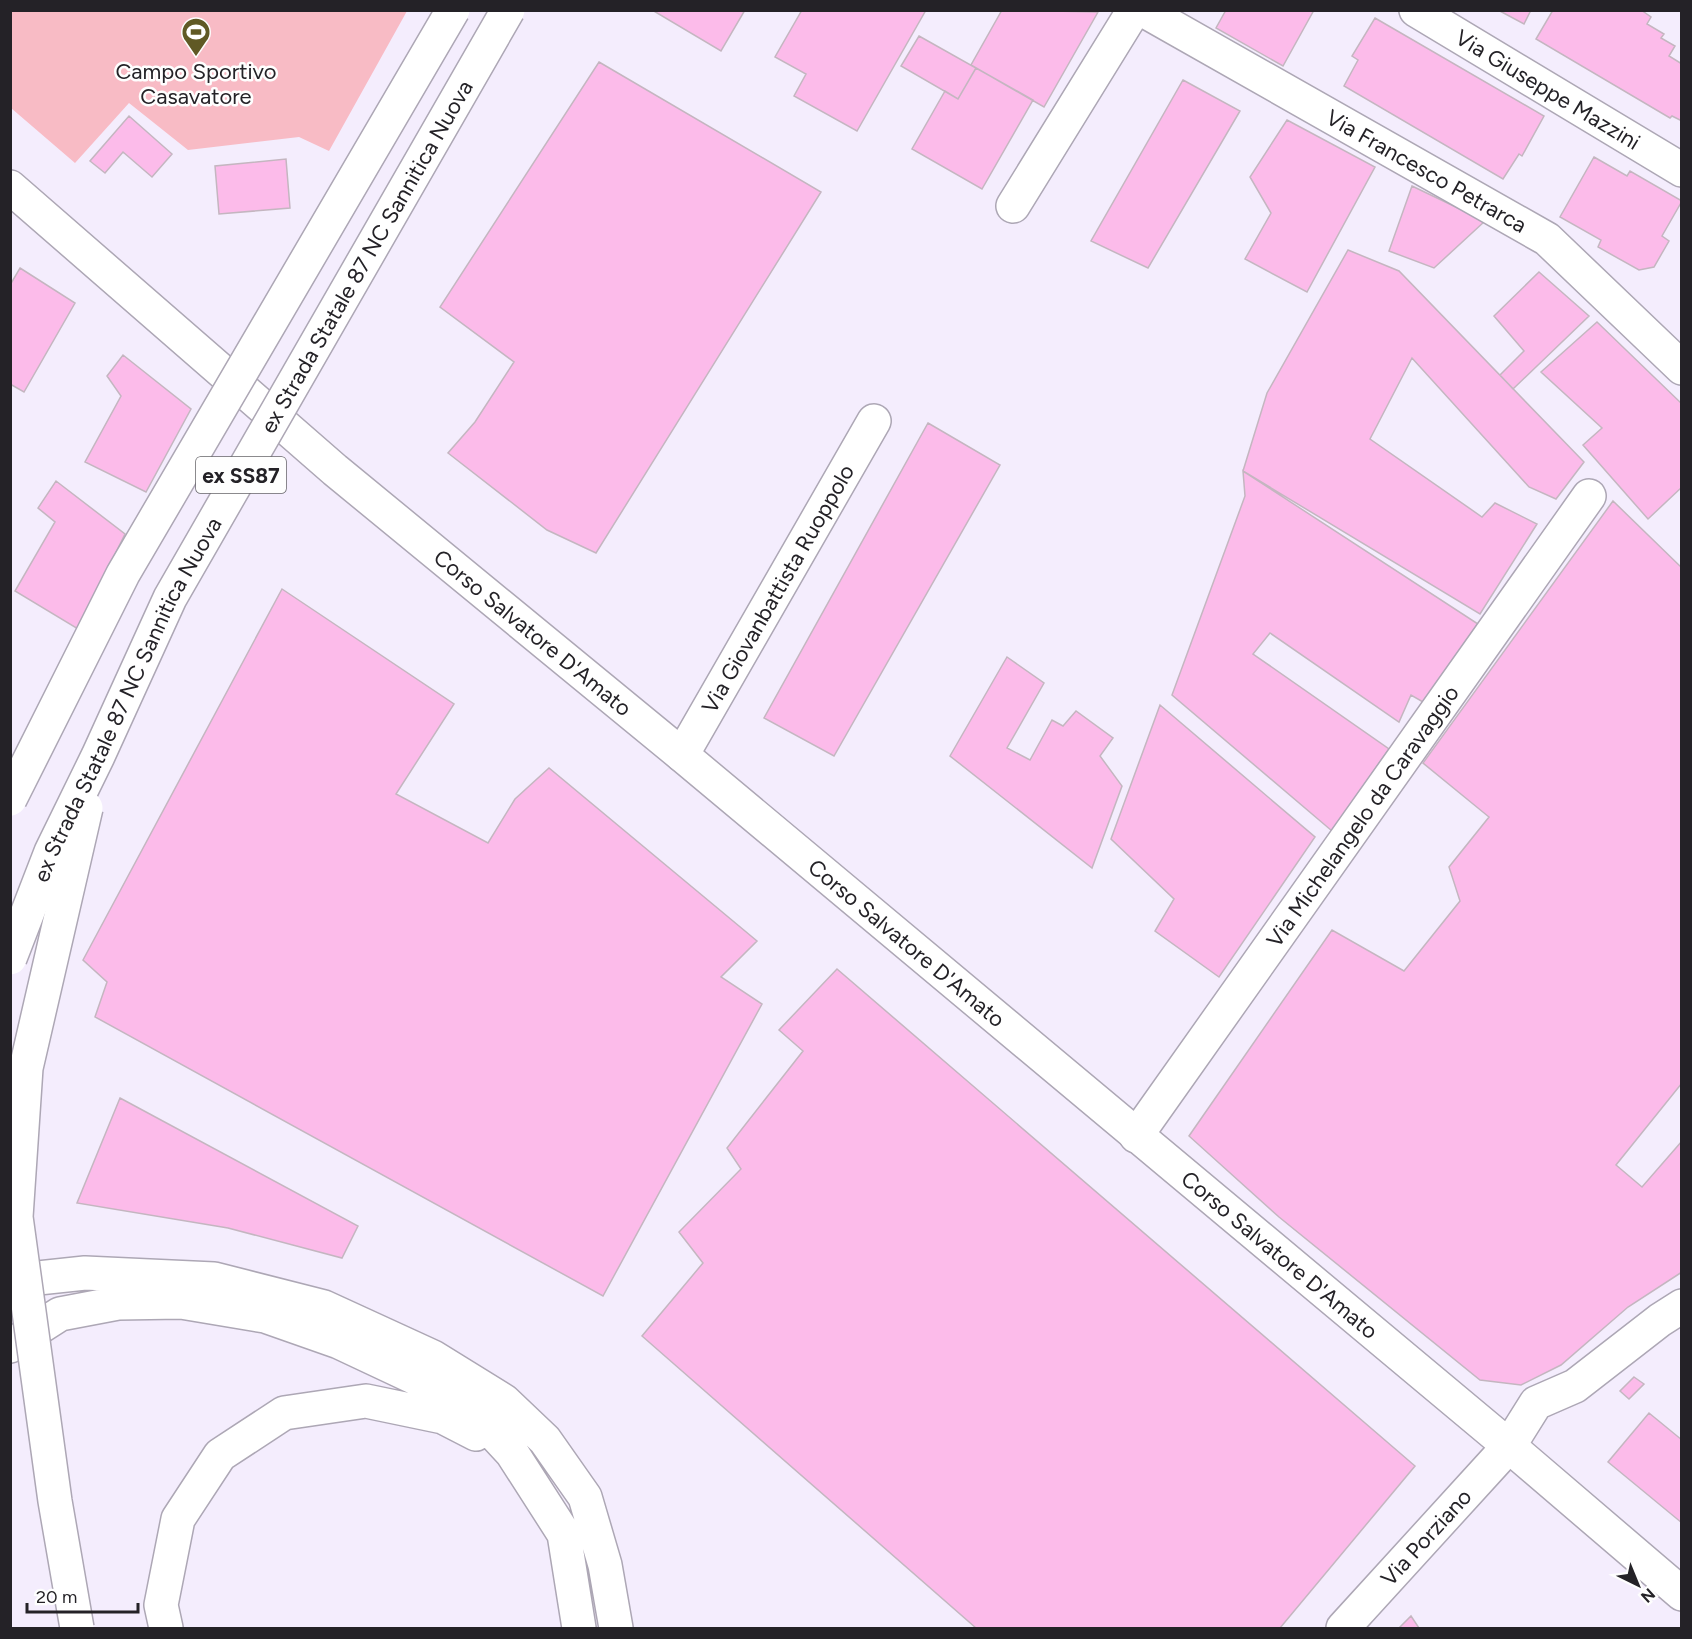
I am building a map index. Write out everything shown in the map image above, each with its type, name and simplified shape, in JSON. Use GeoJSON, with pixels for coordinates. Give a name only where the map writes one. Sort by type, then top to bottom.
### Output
{"type":"FeatureCollection","features":[{"type":"Feature","properties":{"kind":"main road","name":"ex SS87"},"geometry":{"type":"LineString","coordinates":[[10,799],[123,574],[453,10]]}},
{"type":"Feature","properties":{"kind":"main road","name":"ex Strada Statale 87 NC Sannitica Nuova"},"geometry":{"type":"LineString","coordinates":[[10,958],[51,852],[98,756],[170,598],[508,10]]}},
{"type":"Feature","properties":{"kind":"main road"},"geometry":{"type":"LineString","coordinates":[[1012,206],[1134,10]]}},
{"type":"Feature","properties":{"kind":"main road","name":"Via Francesco Petrarca"},"geometry":{"type":"LineString","coordinates":[[1143,10],[1547,239],[1682,369]]}},
{"type":"Feature","properties":{"kind":"main road","name":"Via Giuseppe Mazzini"},"geometry":{"type":"LineString","coordinates":[[1416,10],[1682,170]]}},
{"type":"Feature","properties":{"kind":"main road","name":"Corso Salvatore D'Amato"},"geometry":{"type":"LineString","coordinates":[[10,187],[335,470],[682,755],[1509,1446],[1682,1594]]}},
{"type":"Feature","properties":{"kind":"main road","name":"Via Giovanbattista Ruoppolo"},"geometry":{"type":"LineString","coordinates":[[682,755],[874,421]]}},
{"type":"Feature","properties":{"kind":"main road","name":"Via Michelangelo da Caravaggio"},"geometry":{"type":"LineString","coordinates":[[1136,1136],[1589,496]]}},
{"type":"Feature","properties":{"kind":"main road"},"geometry":{"type":"LineString","coordinates":[[77,1629],[54,1501],[15,1217],[26,1068],[98,756]]}},
{"type":"Feature","properties":{"kind":"main road"},"geometry":{"type":"LineString","coordinates":[[10,1281],[85,1273],[214,1279],[324,1308],[433,1357],[504,1401],[545,1440],[585,1497],[605,1565],[616,1629]]}},
{"type":"Feature","properties":{"kind":"main road"},"geometry":{"type":"LineString","coordinates":[[10,1346],[60,1314],[118,1303],[182,1302],[265,1316],[339,1342],[422,1381],[474,1412],[512,1453],[564,1534],[579,1629]]}},
{"type":"Feature","properties":{"kind":"main road","name":"Via Porziano"},"geometry":{"type":"LineString","coordinates":[[1343,1629],[1509,1446],[1553,1419],[1575,1386],[1660,1320],[1682,1306]]}},
{"type":"Feature","properties":{"kind":"main road"},"geometry":{"type":"LineString","coordinates":[[166,1629],[161,1605],[178,1519],[220,1455],[284,1413],[366,1401],[443,1417],[512,1453]]}},
{"type":"Feature","properties":{"kind":"shaded area","name":"Campo Sportivo Casavatore"},"geometry":{"type":"Polygon","coordinates":[[[11,10],[407,11],[329,151],[299,137],[188,150],[129,103],[75,163],[11,108],[11,10]]]}},
{"type":"Feature","properties":{"kind":"building"},"geometry":{"type":"Polygon","coordinates":[[[652,10],[745,10],[721,51],[652,10]]]}},
{"type":"Feature","properties":{"kind":"building"},"geometry":{"type":"Polygon","coordinates":[[[802,10],[926,10],[857,131],[794,96],[806,74],[775,57],[802,10]]]}},
{"type":"Feature","properties":{"kind":"building"},"geometry":{"type":"Polygon","coordinates":[[[1002,10],[1098,12],[1044,107],[971,65],[1002,10]]]}},
{"type":"Feature","properties":{"kind":"building"},"geometry":{"type":"Polygon","coordinates":[[[1226,10],[1314,10],[1283,66],[1216,28],[1226,10]]]}},
{"type":"Feature","properties":{"kind":"building"},"geometry":{"type":"Polygon","coordinates":[[[1498,10],[1531,10],[1524,24],[1498,10]]]}},
{"type":"Feature","properties":{"kind":"building"},"geometry":{"type":"Polygon","coordinates":[[[1553,10],[1641,10],[1651,17],[1647,24],[1664,34],[1661,38],[1675,46],[1669,56],[1682,64],[1682,121],[1672,116],[1670,118],[1536,39],[1553,10]]]}},
{"type":"Feature","properties":{"kind":"building"},"geometry":{"type":"Polygon","coordinates":[[[1375,18],[1544,116],[1522,156],[1519,154],[1503,179],[1344,86],[1358,60],[1352,56],[1375,18]]]}},
{"type":"Feature","properties":{"kind":"building"},"geometry":{"type":"Polygon","coordinates":[[[919,36],[976,68],[958,99],[901,66],[919,36]]]}},
{"type":"Feature","properties":{"kind":"building"},"geometry":{"type":"Polygon","coordinates":[[[599,62],[821,192],[596,553],[547,530],[448,453],[475,422],[514,362],[440,307],[599,62]]]}},
{"type":"Feature","properties":{"kind":"building"},"geometry":{"type":"Polygon","coordinates":[[[976,68],[1033,100],[982,189],[912,149],[945,91],[958,99],[976,68]]]}},
{"type":"Feature","properties":{"kind":"building"},"geometry":{"type":"Polygon","coordinates":[[[1183,80],[1240,111],[1148,268],[1091,241],[1183,80]]]}},
{"type":"Feature","properties":{"kind":"building"},"geometry":{"type":"Polygon","coordinates":[[[129,116],[172,154],[152,177],[123,152],[105,173],[90,161],[129,116]]]}},
{"type":"Feature","properties":{"kind":"building"},"geometry":{"type":"Polygon","coordinates":[[[1287,120],[1375,167],[1307,292],[1245,259],[1271,213],[1250,177],[1287,120]]]}},
{"type":"Feature","properties":{"kind":"building"},"geometry":{"type":"Polygon","coordinates":[[[1594,157],[1627,176],[1630,171],[1682,201],[1662,236],[1669,241],[1654,267],[1639,270],[1598,247],[1601,240],[1560,217],[1594,157]]]}},
{"type":"Feature","properties":{"kind":"building"},"geometry":{"type":"Polygon","coordinates":[[[286,159],[290,208],[219,214],[215,166],[286,159]]]}},
{"type":"Feature","properties":{"kind":"building"},"geometry":{"type":"Polygon","coordinates":[[[1412,186],[1485,221],[1434,268],[1389,251],[1412,186]]]}},
{"type":"Feature","properties":{"kind":"building"},"geometry":{"type":"Polygon","coordinates":[[[1348,250],[1399,271],[1584,462],[1556,499],[1529,487],[1412,358],[1370,439],[1482,517],[1495,503],[1537,524],[1480,614],[1243,471],[1267,393],[1348,250]]]}},
{"type":"Feature","properties":{"kind":"building"},"geometry":{"type":"Polygon","coordinates":[[[20,268],[75,303],[24,392],[10,384],[10,285],[20,268]]]}},
{"type":"Feature","properties":{"kind":"building"},"geometry":{"type":"Polygon","coordinates":[[[1539,272],[1589,316],[1513,389],[1500,375],[1524,351],[1494,316],[1539,272]]]}},
{"type":"Feature","properties":{"kind":"building"},"geometry":{"type":"Polygon","coordinates":[[[1597,322],[1682,404],[1682,487],[1648,519],[1583,445],[1602,428],[1541,372],[1597,322]]]}},
{"type":"Feature","properties":{"kind":"building"},"geometry":{"type":"Polygon","coordinates":[[[123,355],[191,409],[146,492],[85,462],[121,396],[107,376],[123,355]]]}},
{"type":"Feature","properties":{"kind":"building"},"geometry":{"type":"Polygon","coordinates":[[[928,423],[1000,465],[834,756],[764,718],[928,423]]]}},
{"type":"Feature","properties":{"kind":"building"},"geometry":{"type":"Polygon","coordinates":[[[1243,471],[1478,624],[1423,702],[1411,695],[1399,722],[1270,633],[1253,654],[1389,749],[1332,831],[1172,695],[1245,496],[1243,471]]]}},
{"type":"Feature","properties":{"kind":"building"},"geometry":{"type":"Polygon","coordinates":[[[56,481],[125,534],[78,629],[15,591],[55,522],[38,508],[56,481]]]}},
{"type":"Feature","properties":{"kind":"building"},"geometry":{"type":"Polygon","coordinates":[[[1613,501],[1682,568],[1682,1083],[1616,1165],[1642,1187],[1682,1141],[1682,1272],[1628,1307],[1561,1365],[1521,1385],[1480,1380],[1279,1217],[1189,1136],[1332,930],[1404,971],[1460,901],[1449,867],[1489,817],[1423,763],[1613,501]]]}},
{"type":"Feature","properties":{"kind":"building"},"geometry":{"type":"Polygon","coordinates":[[[282,589],[454,704],[396,794],[488,843],[515,799],[549,768],[757,941],[721,977],[762,1004],[603,1296],[95,1017],[107,982],[83,960],[282,589]]]}},
{"type":"Feature","properties":{"kind":"building"},"geometry":{"type":"Polygon","coordinates":[[[1007,657],[1044,683],[1007,748],[1030,760],[1052,720],[1063,726],[1076,711],[1113,738],[1100,756],[1122,786],[1092,868],[950,756],[1007,657]]]}},
{"type":"Feature","properties":{"kind":"building"},"geometry":{"type":"Polygon","coordinates":[[[1160,705],[1315,837],[1219,977],[1155,931],[1174,899],[1111,839],[1160,705]]]}},
{"type":"Feature","properties":{"kind":"building"},"geometry":{"type":"Polygon","coordinates":[[[837,969],[1415,1466],[1280,1628],[976,1628],[642,1336],[703,1263],[679,1232],[741,1169],[727,1148],[803,1051],[779,1030],[837,969]]]}},
{"type":"Feature","properties":{"kind":"building"},"geometry":{"type":"Polygon","coordinates":[[[120,1098],[358,1226],[342,1258],[228,1228],[77,1203],[120,1098]]]}},
{"type":"Feature","properties":{"kind":"building"},"geometry":{"type":"Polygon","coordinates":[[[1634,1377],[1644,1384],[1629,1399],[1620,1391],[1634,1377]]]}},
{"type":"Feature","properties":{"kind":"building"},"geometry":{"type":"Polygon","coordinates":[[[1649,1413],[1682,1440],[1682,1523],[1608,1462],[1649,1413]]]}},
{"type":"Feature","properties":{"kind":"building"},"geometry":{"type":"Polygon","coordinates":[[[1411,1616],[1419,1628],[1399,1628],[1411,1616]]]}},
{"type":"Feature","properties":{"kind":"place","name":"Campo Sportivo Casavatore"},"geometry":{"type":"Point","coordinates":[196,58]}}]}
